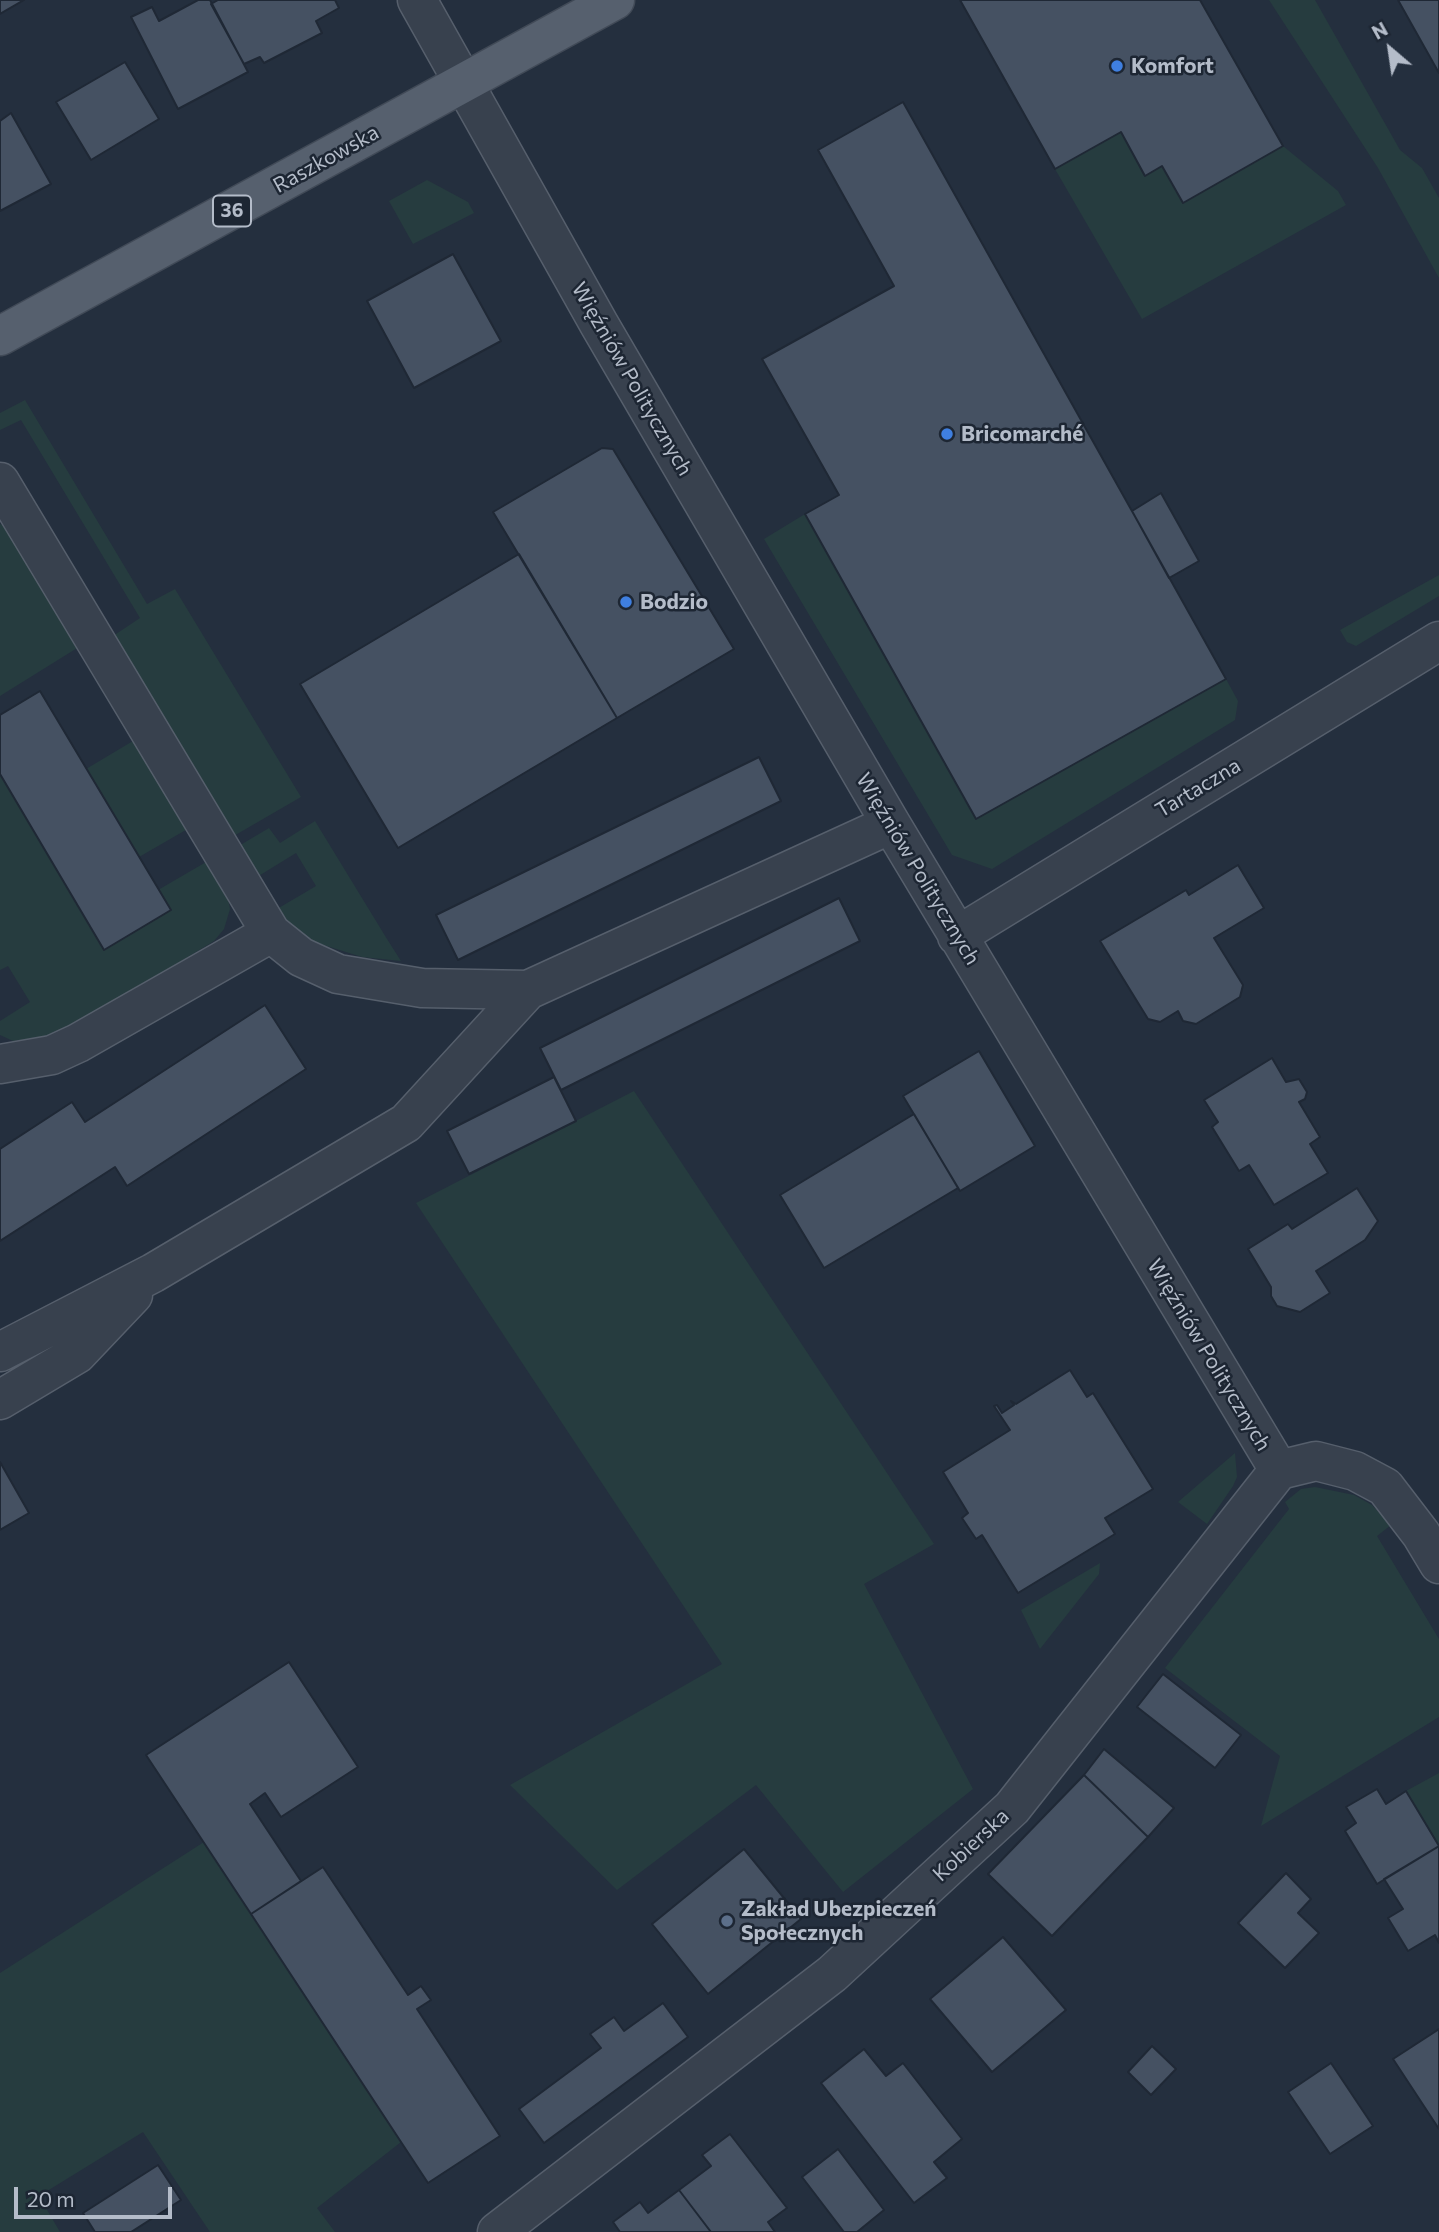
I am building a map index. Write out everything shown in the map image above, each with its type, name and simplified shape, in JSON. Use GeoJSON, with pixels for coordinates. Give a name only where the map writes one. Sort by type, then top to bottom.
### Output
{"type":"FeatureCollection","features":[{"type":"Feature","properties":{"kind":"main road","name":"Raszkowska"},"geometry":{"type":"LineString","coordinates":[[0,335],[615,0]]}},
{"type":"Feature","properties":{"kind":"street","name":"Więźniów Politycznych"},"geometry":{"type":"LineString","coordinates":[[417,0],[462,83],[891,824],[1279,1470],[1316,1461],[1355,1471],[1385,1487],[1421,1534],[1439,1564]]}},
{"type":"Feature","properties":{"kind":"street"},"geometry":{"type":"LineString","coordinates":[[0,482],[271,933],[301,957],[338,974],[422,988],[528,990]]}},
{"type":"Feature","properties":{"kind":"street","name":"Tartaczna"},"geometry":{"type":"LineString","coordinates":[[957,936],[1439,642]]}},
{"type":"Feature","properties":{"kind":"street"},"geometry":{"type":"LineString","coordinates":[[0,1352],[153,1273],[406,1123],[528,990],[891,824]]}},
{"type":"Feature","properties":{"kind":"street"},"geometry":{"type":"LineString","coordinates":[[0,1065],[52,1055],[70,1047],[271,933]]}},
{"type":"Feature","properties":{"kind":"street"},"geometry":{"type":"LineString","coordinates":[[0,1400],[77,1354],[153,1273]]}},
{"type":"Feature","properties":{"kind":"street","name":"Kobierska"},"geometry":{"type":"LineString","coordinates":[[497,2232],[832,1974],[1012,1808],[1279,1470]]}},
{"type":"Feature","properties":{"kind":"green space"},"geometry":{"type":"Polygon","coordinates":[[[1269,0],[1315,0],[1400,150],[1422,168],[1439,198],[1439,278],[1378,168],[1269,0]]]}},
{"type":"Feature","properties":{"kind":"green space"},"geometry":{"type":"Polygon","coordinates":[[[1121,132],[1144,176],[1162,166],[1183,203],[1283,146],[1338,191],[1346,205],[1142,319],[1055,169],[1121,132]]]}},
{"type":"Feature","properties":{"kind":"green space"},"geometry":{"type":"Polygon","coordinates":[[[427,180],[468,202],[474,213],[413,244],[389,201],[427,180]]]}},
{"type":"Feature","properties":{"kind":"green space"},"geometry":{"type":"Polygon","coordinates":[[[25,400],[147,604],[175,589],[301,797],[232,837],[110,638],[140,618],[21,420],[0,430],[0,413],[25,400]]]}},
{"type":"Feature","properties":{"kind":"green space"},"geometry":{"type":"Polygon","coordinates":[[[805,514],[976,819],[1226,679],[1238,701],[1235,720],[992,869],[952,855],[764,539],[805,514]]]}},
{"type":"Feature","properties":{"kind":"green space"},"geometry":{"type":"Polygon","coordinates":[[[0,524],[10,529],[82,645],[0,696],[0,524]]]}},
{"type":"Feature","properties":{"kind":"green space"},"geometry":{"type":"Polygon","coordinates":[[[1439,575],[1439,596],[1356,646],[1347,642],[1340,630],[1439,575]]]}},
{"type":"Feature","properties":{"kind":"green space"},"geometry":{"type":"Polygon","coordinates":[[[138,738],[191,827],[139,857],[86,769],[138,738]]]}},
{"type":"Feature","properties":{"kind":"green space"},"geometry":{"type":"Polygon","coordinates":[[[0,774],[104,950],[170,911],[158,890],[213,858],[226,889],[230,909],[224,929],[214,941],[76,1026],[37,1039],[13,1041],[0,1035],[0,1021],[30,1002],[8,966],[0,970],[0,774]]]}},
{"type":"Feature","properties":{"kind":"green space"},"geometry":{"type":"Polygon","coordinates":[[[315,821],[401,961],[362,957],[314,942],[286,921],[277,909],[316,886],[296,853],[257,877],[237,847],[269,828],[280,843],[315,821]]]}},
{"type":"Feature","properties":{"kind":"green space"},"geometry":{"type":"Polygon","coordinates":[[[634,1091],[934,1544],[864,1584],[973,1789],[843,1892],[756,1785],[617,1890],[510,1785],[722,1664],[416,1203],[634,1091]]]}},
{"type":"Feature","properties":{"kind":"green space"},"geometry":{"type":"Polygon","coordinates":[[[1235,1453],[1237,1477],[1207,1524],[1178,1502],[1235,1453]]]}},
{"type":"Feature","properties":{"kind":"green space"},"geometry":{"type":"Polygon","coordinates":[[[1315,1487],[1354,1495],[1372,1505],[1391,1525],[1377,1536],[1439,1639],[1439,1717],[1261,1826],[1280,1756],[1165,1668],[1289,1509],[1285,1502],[1301,1489],[1315,1487]]]}},
{"type":"Feature","properties":{"kind":"green space"},"geometry":{"type":"Polygon","coordinates":[[[1100,1563],[1099,1574],[1040,1649],[1021,1610],[1100,1563]]]}},
{"type":"Feature","properties":{"kind":"green space"},"geometry":{"type":"Polygon","coordinates":[[[1439,1773],[1439,1845],[1406,1791],[1439,1773]]]}},
{"type":"Feature","properties":{"kind":"green space"},"geometry":{"type":"Polygon","coordinates":[[[204,1842],[401,2142],[317,2208],[335,2232],[210,2232],[143,2132],[39,2196],[60,2232],[0,2232],[0,1973],[204,1842]]]}},
{"type":"Feature","properties":{"kind":"building"},"geometry":{"type":"Polygon","coordinates":[[[0,0],[24,0],[0,14],[0,0]]]}},
{"type":"Feature","properties":{"kind":"building"},"geometry":{"type":"Polygon","coordinates":[[[198,0],[210,0],[248,72],[178,109],[131,17],[152,7],[159,21],[198,0]]]}},
{"type":"Feature","properties":{"kind":"building"},"geometry":{"type":"Polygon","coordinates":[[[218,0],[335,0],[339,8],[316,21],[322,33],[264,63],[260,57],[244,64],[211,4],[218,0]]]}},
{"type":"Feature","properties":{"kind":"building","name":"Komfort"},"geometry":{"type":"Polygon","coordinates":[[[960,0],[1200,0],[1283,146],[1183,203],[1162,166],[1145,176],[1121,132],[1055,169],[960,0]]]}},
{"type":"Feature","properties":{"kind":"building"},"geometry":{"type":"Polygon","coordinates":[[[1398,0],[1439,0],[1439,73],[1398,0]]]}},
{"type":"Feature","properties":{"kind":"building"},"geometry":{"type":"Polygon","coordinates":[[[125,62],[159,119],[91,160],[56,102],[125,62]]]}},
{"type":"Feature","properties":{"kind":"building","name":"Bricomarché"},"geometry":{"type":"Polygon","coordinates":[[[903,102],[1226,679],[976,819],[805,514],[839,495],[762,359],[894,286],[818,150],[903,102]]]}},
{"type":"Feature","properties":{"kind":"building"},"geometry":{"type":"Polygon","coordinates":[[[11,113],[51,184],[0,211],[0,121],[11,113]]]}},
{"type":"Feature","properties":{"kind":"building"},"geometry":{"type":"Polygon","coordinates":[[[453,254],[501,341],[414,388],[367,301],[453,254]]]}},
{"type":"Feature","properties":{"kind":"building","name":"Bodzio"},"geometry":{"type":"Polygon","coordinates":[[[602,448],[613,449],[734,649],[617,718],[493,512],[602,448]]]}},
{"type":"Feature","properties":{"kind":"building"},"geometry":{"type":"Polygon","coordinates":[[[1161,493],[1199,561],[1169,578],[1132,511],[1161,493]]]}},
{"type":"Feature","properties":{"kind":"building"},"geometry":{"type":"Polygon","coordinates":[[[519,554],[617,718],[398,848],[300,684],[519,554]]]}},
{"type":"Feature","properties":{"kind":"building"},"geometry":{"type":"Polygon","coordinates":[[[40,691],[171,910],[104,950],[0,774],[0,715],[40,691]]]}},
{"type":"Feature","properties":{"kind":"building"},"geometry":{"type":"Polygon","coordinates":[[[759,757],[781,801],[458,960],[436,915],[759,757]]]}},
{"type":"Feature","properties":{"kind":"building"},"geometry":{"type":"Polygon","coordinates":[[[1238,865],[1264,908],[1214,938],[1243,985],[1240,997],[1196,1024],[1183,1021],[1178,1011],[1160,1022],[1148,1019],[1100,941],[1186,890],[1189,895],[1238,865]]]}},
{"type":"Feature","properties":{"kind":"building"},"geometry":{"type":"Polygon","coordinates":[[[839,898],[860,941],[561,1090],[540,1048],[839,898]]]}},
{"type":"Feature","properties":{"kind":"building"},"geometry":{"type":"Polygon","coordinates":[[[265,1005],[306,1069],[127,1186],[115,1167],[0,1241],[0,1149],[72,1102],[85,1122],[265,1005]]]}},
{"type":"Feature","properties":{"kind":"building"},"geometry":{"type":"Polygon","coordinates":[[[979,1051],[1035,1146],[960,1191],[903,1096],[979,1051]]]}},
{"type":"Feature","properties":{"kind":"building"},"geometry":{"type":"Polygon","coordinates":[[[1272,1058],[1286,1082],[1299,1079],[1307,1092],[1305,1099],[1299,1102],[1320,1137],[1310,1144],[1328,1173],[1274,1205],[1249,1165],[1239,1171],[1212,1127],[1218,1122],[1204,1100],[1272,1058]]]}},
{"type":"Feature","properties":{"kind":"building"},"geometry":{"type":"Polygon","coordinates":[[[554,1077],[576,1121],[469,1174],[447,1131],[554,1077]]]}},
{"type":"Feature","properties":{"kind":"building"},"geometry":{"type":"Polygon","coordinates":[[[914,1114],[958,1188],[824,1268],[780,1195],[914,1114]]]}},
{"type":"Feature","properties":{"kind":"building"},"geometry":{"type":"Polygon","coordinates":[[[1357,1188],[1378,1221],[1365,1240],[1316,1271],[1330,1293],[1300,1312],[1277,1306],[1271,1296],[1271,1287],[1248,1249],[1288,1224],[1292,1229],[1357,1188]]]}},
{"type":"Feature","properties":{"kind":"building"},"geometry":{"type":"Polygon","coordinates":[[[1070,1370],[1087,1397],[1093,1393],[1153,1489],[1105,1518],[1115,1534],[1018,1593],[982,1535],[976,1539],[962,1518],[968,1513],[943,1472],[1010,1430],[994,1406],[997,1405],[1002,1413],[1014,1405],[1011,1401],[1016,1404],[1070,1370]]]}},
{"type":"Feature","properties":{"kind":"building"},"geometry":{"type":"Polygon","coordinates":[[[0,1462],[29,1513],[0,1530],[0,1462]]]}},
{"type":"Feature","properties":{"kind":"building"},"geometry":{"type":"Polygon","coordinates":[[[289,1662],[358,1767],[281,1817],[265,1793],[250,1804],[301,1881],[251,1914],[146,1755],[289,1662]]]}},
{"type":"Feature","properties":{"kind":"building"},"geometry":{"type":"Polygon","coordinates":[[[1163,1674],[1241,1735],[1215,1768],[1137,1707],[1163,1674]]]}},
{"type":"Feature","properties":{"kind":"building"},"geometry":{"type":"Polygon","coordinates":[[[1104,1749],[1174,1808],[1148,1837],[1084,1775],[1104,1749]]]}},
{"type":"Feature","properties":{"kind":"building"},"geometry":{"type":"Polygon","coordinates":[[[1084,1775],[1148,1837],[1052,1936],[988,1874],[1084,1775]]]}},
{"type":"Feature","properties":{"kind":"building"},"geometry":{"type":"Polygon","coordinates":[[[1377,1789],[1386,1804],[1406,1791],[1439,1846],[1377,1884],[1345,1831],[1356,1823],[1346,1807],[1377,1789]]]}},
{"type":"Feature","properties":{"kind":"building"},"geometry":{"type":"Polygon","coordinates":[[[1439,1846],[1439,1943],[1435,1935],[1408,1951],[1388,1918],[1403,1909],[1384,1879],[1439,1846]]]}},
{"type":"Feature","properties":{"kind":"building","name":"Zakład Ubezpieczeń Społecznych"},"geometry":{"type":"Polygon","coordinates":[[[744,1849],[801,1919],[708,1994],[652,1924],[744,1849]]]}},
{"type":"Feature","properties":{"kind":"building"},"geometry":{"type":"Polygon","coordinates":[[[323,1867],[408,1995],[421,1986],[431,2000],[417,2009],[500,2136],[428,2183],[251,1914],[323,1867]]]}},
{"type":"Feature","properties":{"kind":"building"},"geometry":{"type":"Polygon","coordinates":[[[1286,1873],[1311,1899],[1298,1913],[1319,1933],[1285,1968],[1238,1923],[1286,1873]]]}},
{"type":"Feature","properties":{"kind":"building"},"geometry":{"type":"Polygon","coordinates":[[[1003,1937],[1066,2010],[992,2072],[930,1999],[1003,1937]]]}},
{"type":"Feature","properties":{"kind":"building"},"geometry":{"type":"Polygon","coordinates":[[[663,2003],[688,2037],[544,2143],[519,2109],[601,2048],[590,2034],[614,2017],[624,2031],[663,2003]]]}},
{"type":"Feature","properties":{"kind":"building"},"geometry":{"type":"Polygon","coordinates":[[[1439,2029],[1439,2129],[1393,2059],[1439,2029]]]}},
{"type":"Feature","properties":{"kind":"building"},"geometry":{"type":"Polygon","coordinates":[[[1152,2046],[1176,2069],[1151,2095],[1128,2072],[1152,2046]]]}},
{"type":"Feature","properties":{"kind":"building"},"geometry":{"type":"Polygon","coordinates":[[[864,2049],[886,2076],[903,2063],[962,2139],[934,2162],[947,2178],[914,2203],[821,2083],[864,2049]]]}},
{"type":"Feature","properties":{"kind":"building"},"geometry":{"type":"Polygon","coordinates":[[[1331,2063],[1373,2126],[1330,2154],[1288,2092],[1331,2063]]]}},
{"type":"Feature","properties":{"kind":"building"},"geometry":{"type":"Polygon","coordinates":[[[730,2134],[787,2208],[768,2222],[775,2232],[711,2232],[679,2190],[711,2166],[702,2155],[730,2134]]]}},
{"type":"Feature","properties":{"kind":"building"},"geometry":{"type":"Polygon","coordinates":[[[838,2149],[884,2210],[857,2232],[844,2232],[802,2177],[838,2149]]]}},
{"type":"Feature","properties":{"kind":"building"},"geometry":{"type":"Polygon","coordinates":[[[158,2165],[181,2200],[131,2232],[95,2232],[83,2213],[158,2165]]]}},
{"type":"Feature","properties":{"kind":"building"},"geometry":{"type":"Polygon","coordinates":[[[679,2190],[711,2232],[620,2232],[613,2222],[640,2202],[648,2213],[679,2190]]]}},
{"type":"Feature","properties":{"kind":"place","name":"Komfort"},"geometry":{"type":"Point","coordinates":[1117,66]}},
{"type":"Feature","properties":{"kind":"place","name":"Bricomarché"},"geometry":{"type":"Point","coordinates":[947,434]}},
{"type":"Feature","properties":{"kind":"place","name":"Bodzio"},"geometry":{"type":"Point","coordinates":[626,602]}},
{"type":"Feature","properties":{"kind":"place","name":"Zakład Ubezpieczeń Społecznych"},"geometry":{"type":"Point","coordinates":[727,1921]}}]}
